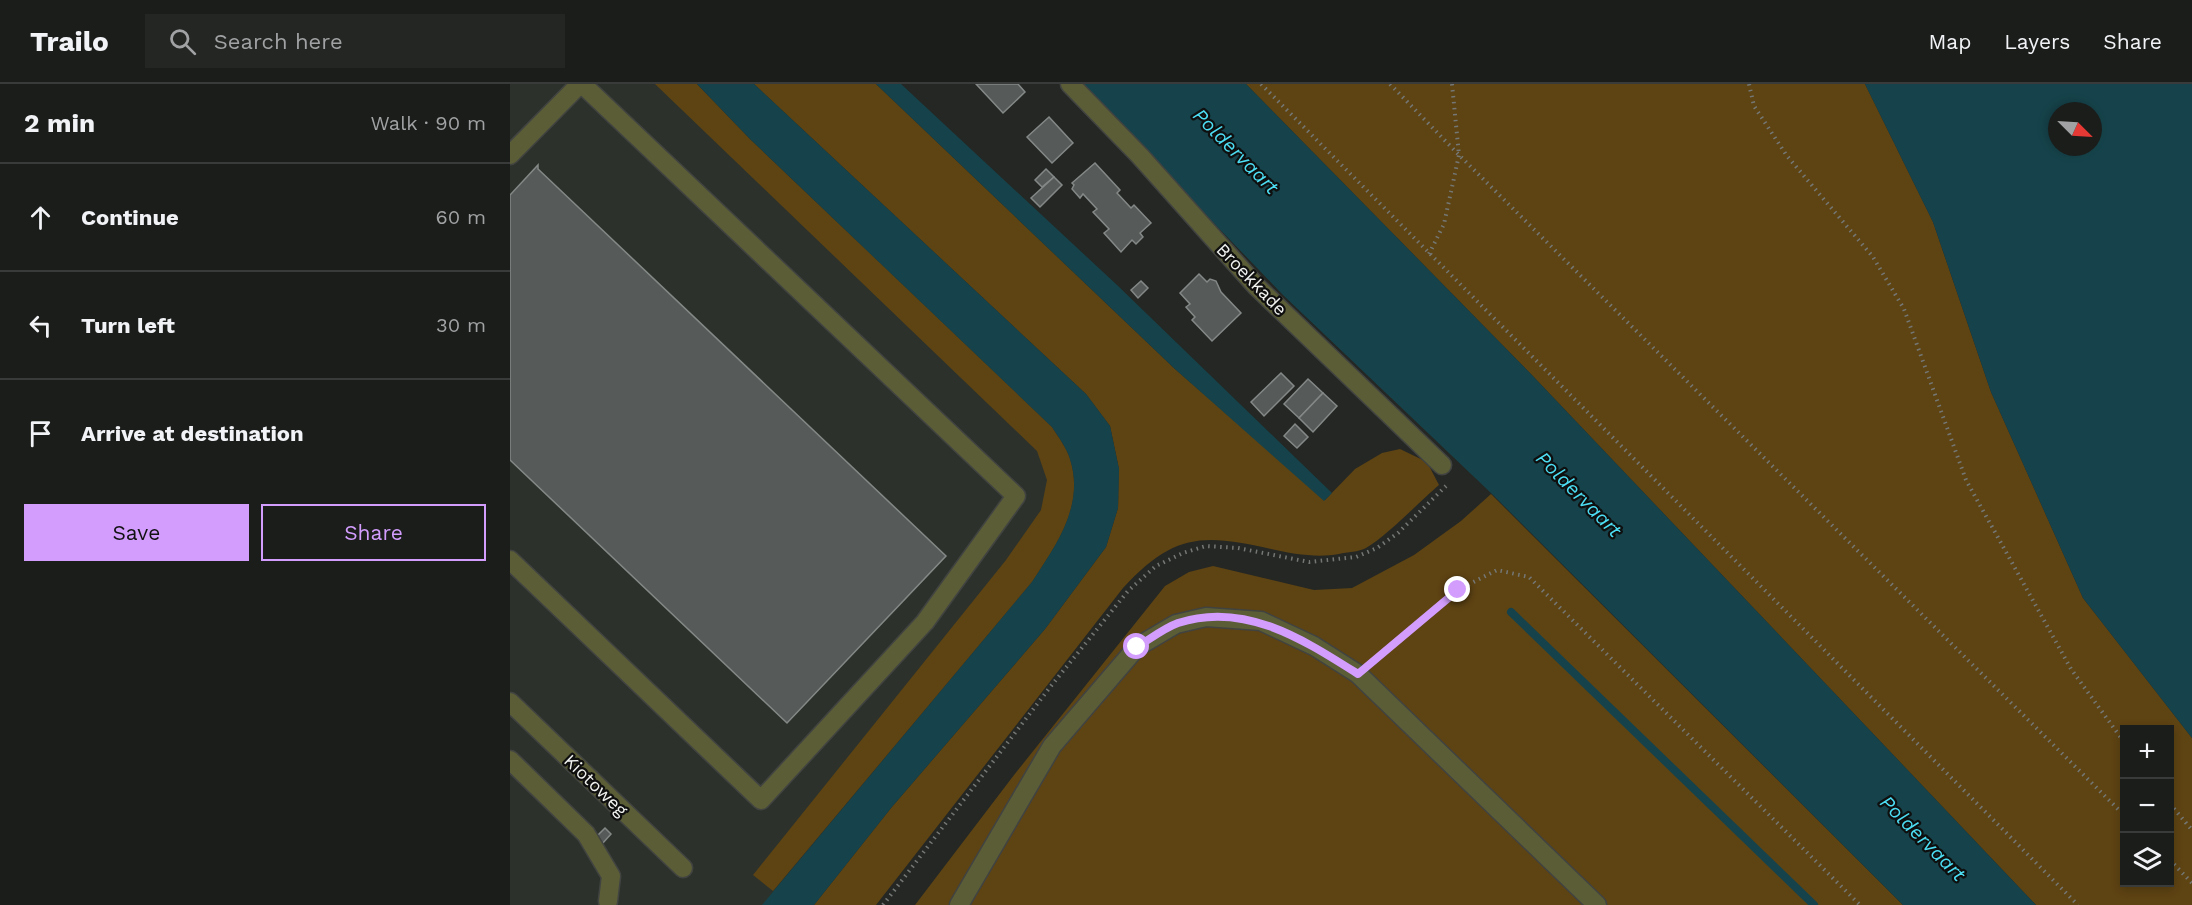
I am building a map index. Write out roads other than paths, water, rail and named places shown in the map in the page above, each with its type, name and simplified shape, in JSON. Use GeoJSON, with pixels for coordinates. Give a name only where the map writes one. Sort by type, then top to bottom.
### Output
{"type":"FeatureCollection","features":[{"type":"Feature","properties":{"kind":"street"},"geometry":{"type":"LineString","coordinates":[[510,155],[581,84],[1016,496],[925,622],[761,800],[510,560]]}},
{"type":"Feature","properties":{"kind":"street","name":"Broekkade"},"geometry":{"type":"LineString","coordinates":[[1070,84],[1140,156],[1257,287],[1442,465]]}},
{"type":"Feature","properties":{"kind":"street"},"geometry":{"type":"LineString","coordinates":[[959,905],[1052,746],[1137,647],[1176,624],[1206,617],[1262,621],[1314,646],[1358,674],[1597,905]]}},
{"type":"Feature","properties":{"kind":"street","name":"Kiotoweg"},"geometry":{"type":"LineString","coordinates":[[510,702],[683,868]]}},
{"type":"Feature","properties":{"kind":"street"},"geometry":{"type":"LineString","coordinates":[[510,760],[586,834],[611,876],[608,901]]}},
{"type":"Feature","properties":{"kind":"water"},"geometry":{"type":"Polygon","coordinates":[[[697,84],[754,84],[1086,394],[1110,426],[1119,469],[1118,508],[1106,547],[1045,629],[891,808],[814,905],[762,905],[1032,582],[1066,524],[1074,493],[1074,476],[1067,451],[1052,427],[750,139],[697,84]]]}},
{"type":"Feature","properties":{"kind":"water"},"geometry":{"type":"Polygon","coordinates":[[[876,84],[901,84],[1117,285],[1332,493],[1324,501],[1175,369],[876,84]]]}},
{"type":"Feature","properties":{"kind":"water","name":"Poldervaart"},"geometry":{"type":"Polygon","coordinates":[[[1080,84],[1246,84],[1529,372],[2036,905],[1903,905],[1492,494],[1283,295],[1080,84]]]}},
{"type":"Feature","properties":{"kind":"water"},"geometry":{"type":"Polygon","coordinates":[[[1865,84],[2192,84],[2192,738],[2083,598],[1991,392],[1933,222],[1865,84]]]}},
{"type":"Feature","properties":{"kind":"waterway"},"geometry":{"type":"LineString","coordinates":[[1511,612],[1814,905]]}}]}
